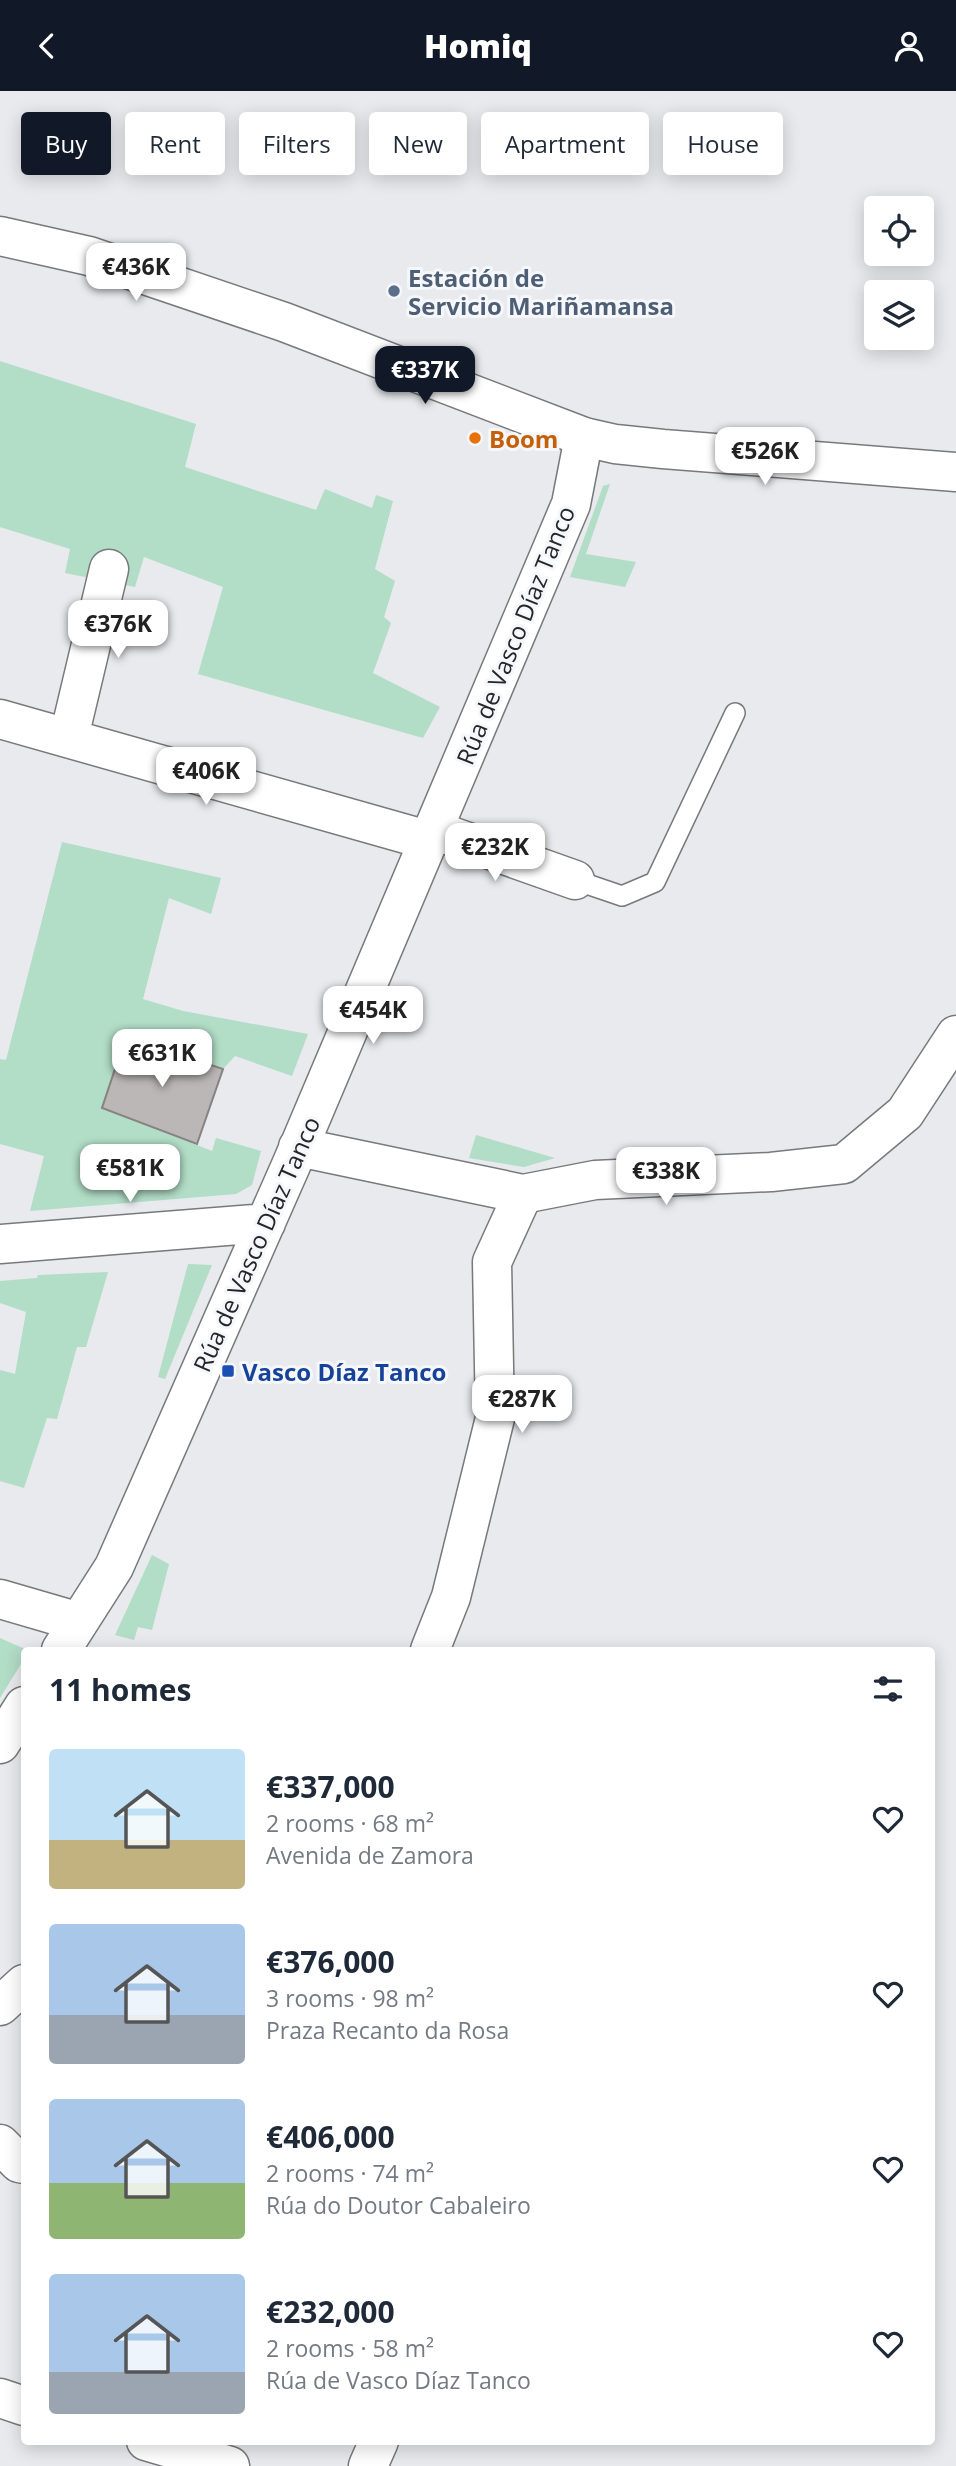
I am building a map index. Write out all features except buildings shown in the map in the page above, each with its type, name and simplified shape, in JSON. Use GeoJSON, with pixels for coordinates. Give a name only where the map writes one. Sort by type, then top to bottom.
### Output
{"type":"FeatureCollection","features":[{"type":"Feature","properties":{"kind":"street"},"geometry":{"type":"LineString","coordinates":[[0,236],[89,256],[206,295],[348,344],[584,437],[615,444],[663,449],[956,472]]}},
{"type":"Feature","properties":{"kind":"street","name":"Rúa de Vasco Díaz Tanco"},"geometry":{"type":"LineString","coordinates":[[70,1636],[114,1567],[266,1223],[571,504],[584,437]]}},
{"type":"Feature","properties":{"kind":"street"},"geometry":{"type":"LineString","coordinates":[[69,737],[109,569]]}},
{"type":"Feature","properties":{"kind":"street"},"geometry":{"type":"LineString","coordinates":[[0,719],[430,835],[575,880]]}},
{"type":"Feature","properties":{"kind":"street"},"geometry":{"type":"LineString","coordinates":[[298,1147],[523,1194],[595,1180],[771,1172],[844,1164],[905,1113],[956,1035]]}},
{"type":"Feature","properties":{"kind":"street"},"geometry":{"type":"LineString","coordinates":[[431,1647],[451,1597],[495,1418],[492,1262],[523,1194]]}},
{"type":"Feature","properties":{"kind":"street"},"geometry":{"type":"LineString","coordinates":[[0,1244],[266,1223]]}},
{"type":"Feature","properties":{"kind":"street"},"geometry":{"type":"LineString","coordinates":[[0,1599],[70,1636]]}},
{"type":"Feature","properties":{"kind":"street"},"geometry":{"type":"LineString","coordinates":[[0,1744],[21,1711]]}},
{"type":"Feature","properties":{"kind":"street"},"geometry":{"type":"LineString","coordinates":[[0,2006],[21,1988]]}},
{"type":"Feature","properties":{"kind":"street"},"geometry":{"type":"LineString","coordinates":[[0,2144],[21,2163]]}},
{"type":"Feature","properties":{"kind":"street"},"geometry":{"type":"LineString","coordinates":[[0,2398],[21,2405]]}},
{"type":"Feature","properties":{"kind":"street"},"geometry":{"type":"LineString","coordinates":[[159,2445],[230,2466]]}},
{"type":"Feature","properties":{"kind":"street"},"geometry":{"type":"LineString","coordinates":[[368,2466],[377,2445]]}},
{"type":"Feature","properties":{"kind":"lane"},"geometry":{"type":"LineString","coordinates":[[575,880],[622,897],[655,882],[735,713]]}},
{"type":"Feature","properties":{"kind":"green space"},"geometry":{"type":"Polygon","coordinates":[[[0,361],[196,424],[185,467],[316,510],[325,489],[372,508],[376,495],[393,501],[375,569],[395,581],[384,617],[391,623],[373,673],[440,707],[423,738],[198,674],[223,587],[144,557],[135,587],[65,573],[70,549],[0,527],[0,361]]]}},
{"type":"Feature","properties":{"kind":"green space"},"geometry":{"type":"Polygon","coordinates":[[[610,484],[586,554],[636,562],[625,587],[570,577],[603,486],[610,484]]]}},
{"type":"Feature","properties":{"kind":"green space"},"geometry":{"type":"Polygon","coordinates":[[[62,842],[221,878],[211,914],[169,898],[143,999],[183,1011],[308,1034],[292,1076],[235,1056],[223,1069],[126,1037],[103,1108],[212,1151],[216,1138],[261,1151],[252,1185],[236,1194],[30,1211],[44,1156],[0,1144],[0,1059],[6,1060],[62,842]]]}},
{"type":"Feature","properties":{"kind":"green space"},"geometry":{"type":"Polygon","coordinates":[[[476,1135],[555,1158],[524,1167],[469,1158],[476,1135]]]}},
{"type":"Feature","properties":{"kind":"green space"},"geometry":{"type":"Polygon","coordinates":[[[188,1264],[212,1265],[165,1379],[158,1377],[188,1264]]]}},
{"type":"Feature","properties":{"kind":"green space"},"geometry":{"type":"Polygon","coordinates":[[[108,1272],[86,1347],[77,1347],[57,1419],[47,1418],[24,1488],[0,1481],[0,1370],[15,1374],[26,1312],[0,1303],[0,1281],[37,1278],[38,1275],[108,1272]]]}},
{"type":"Feature","properties":{"kind":"green space"},"geometry":{"type":"Polygon","coordinates":[[[152,1555],[169,1564],[152,1630],[138,1627],[134,1640],[115,1635],[152,1555]]]}},
{"type":"Feature","properties":{"kind":"green space"},"geometry":{"type":"Polygon","coordinates":[[[0,1638],[21,1647],[21,1664],[0,1698],[0,1638]]]}},
{"type":"Feature","properties":{"kind":"place","name":"Estación de Servicio Mariñamansa"},"geometry":{"type":"Point","coordinates":[394,291]}},
{"type":"Feature","properties":{"kind":"place","name":"Boom"},"geometry":{"type":"Point","coordinates":[475,438]}},
{"type":"Feature","properties":{"kind":"place","name":"Vasco Díaz Tanco"},"geometry":{"type":"Point","coordinates":[228,1371]}}]}
